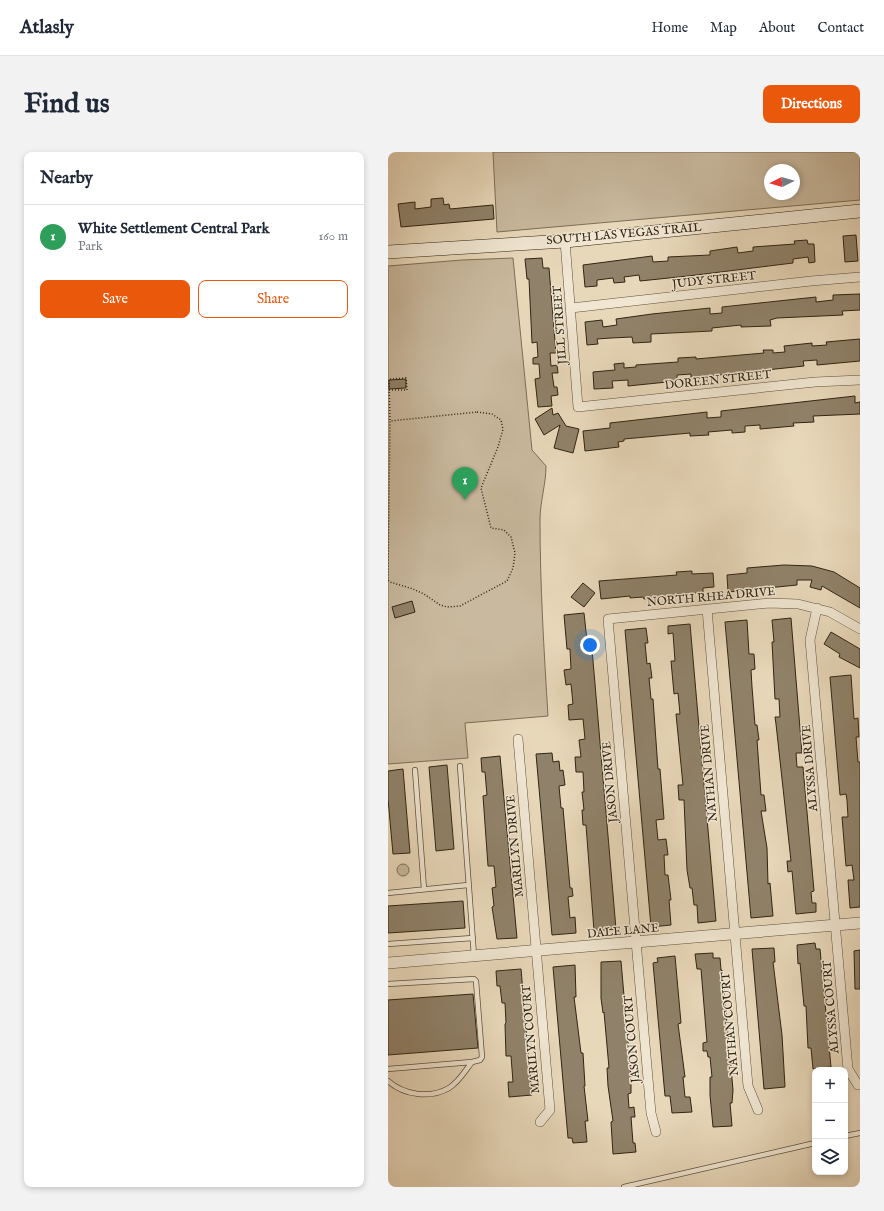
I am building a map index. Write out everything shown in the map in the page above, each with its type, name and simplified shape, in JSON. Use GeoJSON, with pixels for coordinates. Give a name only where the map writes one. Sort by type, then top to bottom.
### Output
{"type":"FeatureCollection","features":[{"type":"Feature","properties":{"kind":"main road","name":"SOUTH LAS VEGAS TRAIL"},"geometry":{"type":"LineString","coordinates":[[388,252],[565,241],[860,211]]}},
{"type":"Feature","properties":{"kind":"street","name":"JILL STREET"},"geometry":{"type":"LineString","coordinates":[[565,241],[578,407]]}},
{"type":"Feature","properties":{"kind":"street","name":"JUDY STREET"},"geometry":{"type":"LineString","coordinates":[[571,308],[811,281],[860,277]]}},
{"type":"Feature","properties":{"kind":"street","name":"DOREEN STREET"},"geometry":{"type":"LineString","coordinates":[[578,407],[815,382],[860,380]]}},
{"type":"Feature","properties":{"kind":"street","name":"NORTH RHEA DRIVE"},"geometry":{"type":"LineString","coordinates":[[608,619],[769,603],[798,604],[830,612],[860,629]]}},
{"type":"Feature","properties":{"kind":"street","name":"ALYSSA DRIVE"},"geometry":{"type":"LineString","coordinates":[[817,608],[810,640],[836,925]]}},
{"type":"Feature","properties":{"kind":"street","name":"NATHAN DRIVE"},"geometry":{"type":"LineString","coordinates":[[707,609],[735,934]]}},
{"type":"Feature","properties":{"kind":"street","name":"JASON DRIVE"},"geometry":{"type":"LineString","coordinates":[[608,619],[636,943]]}},
{"type":"Feature","properties":{"kind":"street","name":"MARILYN DRIVE"},"geometry":{"type":"LineString","coordinates":[[518,739],[535,952]]}},
{"type":"Feature","properties":{"kind":"street","name":"DALE LANE"},"geometry":{"type":"LineString","coordinates":[[388,963],[535,952],[860,923]]}},
{"type":"Feature","properties":{"kind":"street","name":"ALYSSA COURT"},"geometry":{"type":"LineString","coordinates":[[836,925],[848,1069],[858,1085]]}},
{"type":"Feature","properties":{"kind":"street","name":"NATHAN COURT"},"geometry":{"type":"LineString","coordinates":[[735,934],[748,1086],[758,1110]]}},
{"type":"Feature","properties":{"kind":"street","name":"JASON COURT"},"geometry":{"type":"LineString","coordinates":[[636,943],[651,1113],[656,1132]]}},
{"type":"Feature","properties":{"kind":"street","name":"MARILYN COURT"},"geometry":{"type":"LineString","coordinates":[[535,952],[550,1110],[540,1122]]}},
{"type":"Feature","properties":{"kind":"lane"},"geometry":{"type":"LineString","coordinates":[[460,766],[468,885],[475,957]]}},
{"type":"Feature","properties":{"kind":"lane"},"geometry":{"type":"LineString","coordinates":[[415,770],[424,889]]}},
{"type":"Feature","properties":{"kind":"lane"},"geometry":{"type":"LineString","coordinates":[[388,893],[468,885]]}},
{"type":"Feature","properties":{"kind":"lane"},"geometry":{"type":"LineString","coordinates":[[388,944],[473,938]]}},
{"type":"Feature","properties":{"kind":"lane"},"geometry":{"type":"LineString","coordinates":[[388,984],[474,979],[476,981],[482,1057],[480,1060],[472,1062],[388,1069]]}},
{"type":"Feature","properties":{"kind":"lane"},"geometry":{"type":"LineString","coordinates":[[388,1081],[394,1086],[412,1094],[434,1094],[449,1088],[462,1076],[472,1062]]}},
{"type":"Feature","properties":{"kind":"lane"},"geometry":{"type":"LineString","coordinates":[[848,1135],[860,1133]]}},
{"type":"Feature","properties":{"kind":"lane"},"geometry":{"type":"LineString","coordinates":[[624,1187],[812,1144]]}},
{"type":"Feature","properties":{"kind":"path"},"geometry":{"type":"LineString","coordinates":[[389,390],[407,390],[406,378],[389,379],[389,390],[390,420],[390,582],[424,594],[440,605],[460,606],[507,581],[513,568],[515,553],[511,537],[504,530],[491,528],[481,488],[498,447],[503,429],[501,420],[492,414],[477,412],[390,420]]}},
{"type":"Feature","properties":{"kind":"shaded area"},"geometry":{"type":"Polygon","coordinates":[[[493,152],[860,152],[860,200],[497,232],[493,152]]]}},
{"type":"Feature","properties":{"kind":"shaded area"},"geometry":{"type":"Polygon","coordinates":[[[513,258],[532,450],[546,466],[540,513],[540,544],[542,618],[548,716],[465,723],[468,758],[388,764],[388,266],[462,260],[513,258]]]}},
{"type":"Feature","properties":{"kind":"shaded area"},"geometry":{"type":"Polygon","coordinates":[[[403,864],[407,866],[409,870],[407,874],[403,876],[399,874],[397,870],[399,866],[403,864]]]}},
{"type":"Feature","properties":{"kind":"building"},"geometry":{"type":"Polygon","coordinates":[[[443,198],[444,205],[449,204],[450,209],[493,205],[494,219],[401,227],[398,204],[415,202],[415,209],[431,207],[431,199],[443,198]]]}},
{"type":"Feature","properties":{"kind":"building"},"geometry":{"type":"Polygon","coordinates":[[[856,235],[858,261],[845,262],[843,236],[856,235]]]}},
{"type":"Feature","properties":{"kind":"building"},"geometry":{"type":"Polygon","coordinates":[[[807,240],[808,244],[814,244],[815,262],[809,263],[808,257],[793,259],[793,263],[640,281],[639,275],[624,277],[625,282],[614,283],[613,278],[597,280],[597,286],[585,287],[583,265],[652,256],[653,262],[668,261],[668,257],[710,255],[710,251],[737,247],[738,253],[753,251],[753,247],[795,244],[794,241],[807,240]]]}},
{"type":"Feature","properties":{"kind":"building"},"geometry":{"type":"Polygon","coordinates":[[[542,258],[543,268],[549,268],[556,353],[550,353],[551,366],[557,365],[558,373],[552,373],[554,387],[557,387],[558,395],[551,396],[552,406],[538,407],[535,379],[540,378],[539,364],[533,364],[533,358],[538,357],[537,342],[532,343],[529,279],[527,279],[525,259],[542,258]]]}},
{"type":"Feature","properties":{"kind":"building"},"geometry":{"type":"Polygon","coordinates":[[[860,294],[860,310],[842,311],[843,315],[777,318],[770,320],[771,326],[741,327],[741,325],[712,328],[712,331],[651,334],[651,342],[633,343],[632,337],[597,339],[598,344],[587,345],[585,322],[602,320],[603,327],[617,325],[616,319],[652,314],[710,308],[710,314],[722,313],[722,307],[816,297],[816,302],[833,300],[833,295],[860,294]]]}},
{"type":"Feature","properties":{"kind":"building"},"geometry":{"type":"Polygon","coordinates":[[[860,339],[860,361],[817,365],[817,360],[803,361],[804,366],[691,378],[691,374],[677,375],[677,381],[628,386],[628,380],[612,381],[613,388],[594,389],[593,372],[615,370],[614,364],[624,363],[624,368],[636,367],[636,365],[678,362],[678,358],[696,357],[696,359],[764,353],[763,350],[773,350],[773,353],[785,352],[784,346],[812,343],[812,346],[827,345],[826,342],[860,339]]]}},
{"type":"Feature","properties":{"kind":"building"},"geometry":{"type":"Polygon","coordinates":[[[406,379],[406,388],[389,389],[389,380],[406,379]]]}},
{"type":"Feature","properties":{"kind":"building"},"geometry":{"type":"Polygon","coordinates":[[[855,396],[855,403],[860,402],[860,414],[813,416],[814,422],[793,423],[794,426],[760,429],[760,425],[745,426],[745,432],[732,433],[732,430],[708,432],[709,435],[690,436],[690,433],[624,439],[624,441],[618,442],[619,447],[585,451],[583,431],[610,428],[610,423],[707,412],[707,418],[721,417],[721,411],[855,396]]]}},
{"type":"Feature","properties":{"kind":"building"},"geometry":{"type":"Polygon","coordinates":[[[552,408],[553,415],[558,413],[566,426],[579,429],[573,453],[554,448],[560,425],[544,435],[535,419],[552,408]]]}},
{"type":"Feature","properties":{"kind":"building"},"geometry":{"type":"Polygon","coordinates":[[[784,565],[812,566],[834,572],[860,588],[860,608],[822,586],[821,590],[810,587],[812,580],[797,580],[797,585],[728,592],[727,575],[747,573],[747,568],[784,565]]]}},
{"type":"Feature","properties":{"kind":"building"},"geometry":{"type":"Polygon","coordinates":[[[692,571],[692,574],[713,573],[714,587],[703,588],[703,593],[676,594],[676,596],[644,599],[643,597],[630,598],[630,596],[601,599],[599,581],[677,575],[676,572],[692,571]]]}},
{"type":"Feature","properties":{"kind":"building"},"geometry":{"type":"Polygon","coordinates":[[[583,583],[595,593],[584,607],[571,597],[583,583]]]}},
{"type":"Feature","properties":{"kind":"building"},"geometry":{"type":"Polygon","coordinates":[[[412,601],[415,612],[395,618],[392,607],[412,601]]]}},
{"type":"Feature","properties":{"kind":"building"},"geometry":{"type":"Polygon","coordinates":[[[584,613],[588,650],[592,649],[616,929],[594,931],[586,825],[583,825],[583,772],[576,772],[575,757],[581,757],[579,740],[585,739],[583,719],[569,720],[568,705],[573,704],[571,684],[566,685],[564,670],[571,669],[570,649],[567,649],[564,615],[584,613]]]}},
{"type":"Feature","properties":{"kind":"building"},"geometry":{"type":"Polygon","coordinates":[[[791,618],[802,753],[796,753],[797,767],[803,767],[814,891],[811,892],[812,903],[816,903],[816,912],[796,914],[792,871],[788,872],[787,861],[791,861],[775,717],[780,717],[779,699],[775,699],[772,642],[774,642],[772,620],[791,618]]]}},
{"type":"Feature","properties":{"kind":"building"},"geometry":{"type":"Polygon","coordinates":[[[747,620],[749,654],[754,654],[755,669],[751,670],[752,687],[755,725],[757,725],[759,740],[757,740],[761,795],[764,795],[766,811],[761,811],[767,848],[768,884],[770,883],[773,916],[751,918],[725,622],[747,620]]]}},
{"type":"Feature","properties":{"kind":"building"},"geometry":{"type":"Polygon","coordinates":[[[690,624],[716,921],[698,923],[697,905],[694,905],[692,888],[690,888],[687,870],[684,800],[679,800],[678,785],[683,785],[676,714],[680,714],[678,693],[674,694],[671,661],[675,661],[673,633],[668,634],[668,626],[690,624]]]}},
{"type":"Feature","properties":{"kind":"building"},"geometry":{"type":"Polygon","coordinates":[[[646,628],[648,643],[645,643],[647,664],[650,663],[652,678],[649,678],[651,699],[653,699],[658,769],[660,769],[664,819],[656,820],[658,840],[666,839],[668,855],[664,855],[665,875],[668,875],[671,900],[669,900],[671,925],[651,927],[625,630],[646,628]]]}},
{"type":"Feature","properties":{"kind":"building"},"geometry":{"type":"Polygon","coordinates":[[[831,632],[860,649],[860,668],[839,657],[840,654],[824,644],[831,632]]]}},
{"type":"Feature","properties":{"kind":"building"},"geometry":{"type":"Polygon","coordinates":[[[851,675],[854,719],[858,718],[859,737],[856,737],[858,762],[860,762],[860,907],[850,908],[848,880],[854,880],[852,865],[846,866],[842,817],[848,817],[847,800],[846,794],[840,795],[830,677],[851,675]]]}},
{"type":"Feature","properties":{"kind":"building"},"geometry":{"type":"Polygon","coordinates":[[[552,753],[553,762],[559,761],[560,771],[563,770],[565,785],[559,786],[561,808],[563,808],[570,888],[572,888],[573,896],[568,897],[570,918],[575,917],[576,933],[552,935],[536,754],[552,753]]]}},
{"type":"Feature","properties":{"kind":"building"},"geometry":{"type":"Polygon","coordinates":[[[500,756],[517,938],[497,939],[492,907],[494,906],[492,888],[496,887],[494,866],[488,866],[483,796],[487,795],[485,772],[482,772],[481,758],[500,756]]]}},
{"type":"Feature","properties":{"kind":"building"},"geometry":{"type":"Polygon","coordinates":[[[447,765],[454,849],[436,851],[429,767],[447,765]]]}},
{"type":"Feature","properties":{"kind":"building"},"geometry":{"type":"Polygon","coordinates":[[[403,769],[410,853],[393,854],[388,799],[388,771],[403,769]]]}},
{"type":"Feature","properties":{"kind":"building"},"geometry":{"type":"Polygon","coordinates":[[[463,901],[465,928],[388,933],[388,906],[463,901]]]}},
{"type":"Feature","properties":{"kind":"building"},"geometry":{"type":"Polygon","coordinates":[[[815,943],[816,949],[820,949],[831,1067],[813,1067],[811,1048],[808,1048],[806,1006],[804,1006],[797,945],[815,943]]]}},
{"type":"Feature","properties":{"kind":"building"},"geometry":{"type":"Polygon","coordinates":[[[774,948],[775,962],[773,962],[782,1035],[785,1087],[764,1089],[752,949],[774,948]]]}},
{"type":"Feature","properties":{"kind":"building"},"geometry":{"type":"Polygon","coordinates":[[[860,950],[860,989],[855,989],[854,951],[860,950]]]}},
{"type":"Feature","properties":{"kind":"building"},"geometry":{"type":"Polygon","coordinates":[[[713,953],[713,958],[720,958],[722,970],[733,1090],[732,1103],[730,1103],[732,1126],[713,1127],[710,1095],[710,1077],[712,1077],[710,1057],[708,1057],[707,1051],[703,1051],[703,1043],[707,1042],[701,969],[697,969],[695,954],[713,953]]]}},
{"type":"Feature","properties":{"kind":"building"},"geometry":{"type":"Polygon","coordinates":[[[675,956],[681,1023],[678,1024],[685,1077],[683,1077],[685,1097],[690,1097],[692,1112],[672,1113],[670,1096],[665,1096],[653,963],[658,962],[657,958],[675,956]]]}},
{"type":"Feature","properties":{"kind":"building"},"geometry":{"type":"Polygon","coordinates":[[[621,961],[631,1076],[631,1093],[628,1094],[629,1108],[634,1107],[635,1117],[631,1117],[633,1143],[635,1143],[636,1152],[613,1154],[611,1122],[613,1121],[607,1068],[609,1068],[604,1012],[603,1013],[601,998],[601,962],[621,961]]]}},
{"type":"Feature","properties":{"kind":"building"},"geometry":{"type":"Polygon","coordinates":[[[575,965],[576,997],[574,997],[581,1053],[583,1053],[584,1086],[588,1121],[585,1121],[587,1142],[573,1143],[572,1138],[568,1138],[553,967],[575,965]]]}},
{"type":"Feature","properties":{"kind":"building"},"geometry":{"type":"Polygon","coordinates":[[[521,969],[532,1095],[509,1097],[508,1082],[513,1082],[511,1056],[506,1056],[505,1003],[502,1003],[500,986],[497,986],[496,971],[521,969]]]}},
{"type":"Feature","properties":{"kind":"building"},"geometry":{"type":"Polygon","coordinates":[[[473,994],[478,1048],[388,1055],[388,1000],[473,994]]]}},
{"type":"Feature","properties":{"kind":"place","name":"White Settlement Central Park"},"geometry":{"type":"Point","coordinates":[465,500]}}]}
